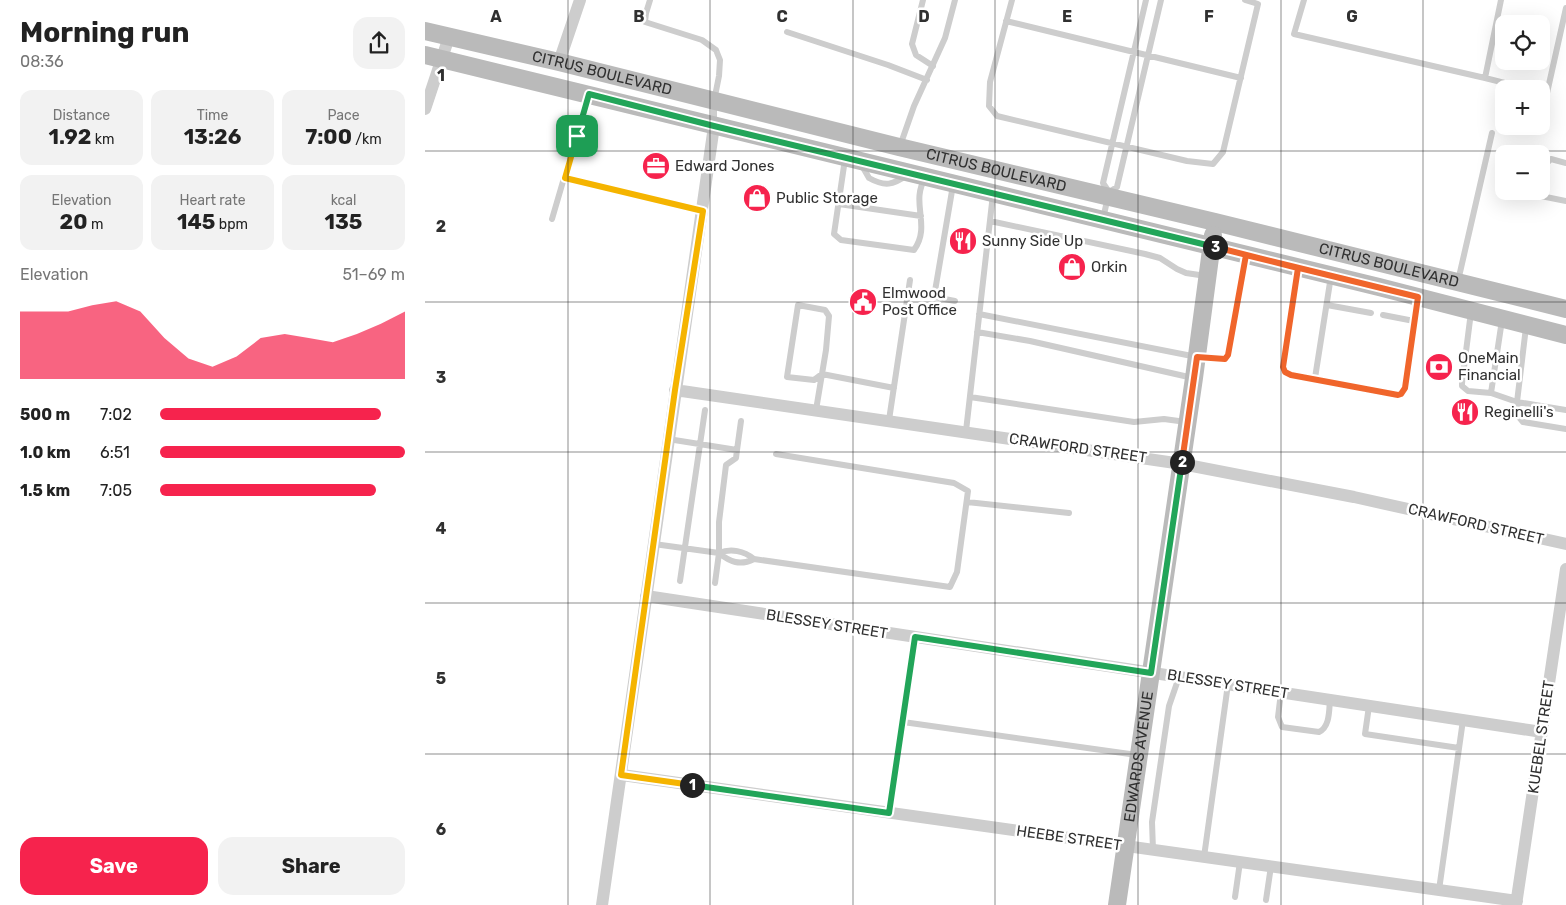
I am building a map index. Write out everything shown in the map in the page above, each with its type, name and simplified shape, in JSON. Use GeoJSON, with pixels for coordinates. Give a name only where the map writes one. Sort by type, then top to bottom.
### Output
{"type":"FeatureCollection","features":[{"type":"Feature","properties":{"kind":"street"},"geometry":{"type":"LineString","coordinates":[[559,62],[580,0]]}},
{"type":"Feature","properties":{"kind":"street","name":"CITRUS BOULEVARD"},"geometry":{"type":"LineString","coordinates":[[425,31],[559,62],[899,147],[1109,195],[1566,309]]}},
{"type":"Feature","properties":{"kind":"street"},"geometry":{"type":"LineString","coordinates":[[425,110],[433,57],[449,36]]}},
{"type":"Feature","properties":{"kind":"street","name":"CITRUS BOULEVARD"},"geometry":{"type":"LineString","coordinates":[[433,57],[1332,275],[1566,335]]}},
{"type":"Feature","properties":{"kind":"street"},"geometry":{"type":"LineString","coordinates":[[749,134],[755,122],[759,120],[819,133],[835,131]]}},
{"type":"Feature","properties":{"kind":"street"},"geometry":{"type":"LineString","coordinates":[[602,905],[714,126]]}},
{"type":"Feature","properties":{"kind":"street"},"geometry":{"type":"LineString","coordinates":[[853,159],[852,153],[878,155],[893,153],[899,147]]}},
{"type":"Feature","properties":{"kind":"street","name":"EDWARDS AVENUE"},"geometry":{"type":"LineString","coordinates":[[1117,905],[1182,464],[1215,222]]}},
{"type":"Feature","properties":{"kind":"street","name":"CRAWFORD STREET"},"geometry":{"type":"LineString","coordinates":[[675,390],[1182,464],[1354,497],[1566,544]]}},
{"type":"Feature","properties":{"kind":"street","name":"KUEBEL STREET"},"geometry":{"type":"LineString","coordinates":[[1517,903],[1542,732],[1562,629],[1566,569]]}},
{"type":"Feature","properties":{"kind":"street","name":"BLESSEY STREET"},"geometry":{"type":"LineString","coordinates":[[646,596],[1542,732]]}},
{"type":"Feature","properties":{"kind":"street","name":"HEEBE STREET"},"geometry":{"type":"LineString","coordinates":[[621,775],[1271,866],[1517,903]]}},
{"type":"Feature","properties":{"kind":"lane"},"geometry":{"type":"LineString","coordinates":[[651,0],[645,22],[702,40],[716,50],[719,60],[719,76],[713,101],[714,126]]}},
{"type":"Feature","properties":{"kind":"lane"},"geometry":{"type":"LineString","coordinates":[[923,0],[912,44],[916,55],[933,66]]}},
{"type":"Feature","properties":{"kind":"lane"},"geometry":{"type":"LineString","coordinates":[[899,147],[914,106],[945,38],[955,0]]}},
{"type":"Feature","properties":{"kind":"lane"},"geometry":{"type":"LineString","coordinates":[[1012,0],[990,82],[989,106],[997,116],[1187,161],[1213,164],[1223,152],[1258,4],[1245,0]]}},
{"type":"Feature","properties":{"kind":"lane"},"geometry":{"type":"LineString","coordinates":[[1109,195],[1103,183],[1146,0]]}},
{"type":"Feature","properties":{"kind":"lane"},"geometry":{"type":"LineString","coordinates":[[1103,220],[1109,195],[1117,187],[1161,0]]}},
{"type":"Feature","properties":{"kind":"lane"},"geometry":{"type":"LineString","coordinates":[[1304,0],[1294,34],[1495,80]]}},
{"type":"Feature","properties":{"kind":"lane"},"geometry":{"type":"LineString","coordinates":[[1485,78],[1501,0]]}},
{"type":"Feature","properties":{"kind":"lane"},"geometry":{"type":"LineString","coordinates":[[1550,80],[1566,8]]}},
{"type":"Feature","properties":{"kind":"lane"},"geometry":{"type":"LineString","coordinates":[[1006,21],[1241,78]]}},
{"type":"Feature","properties":{"kind":"lane"},"geometry":{"type":"LineString","coordinates":[[787,32],[888,64],[927,80]]}},
{"type":"Feature","properties":{"kind":"lane"},"geometry":{"type":"LineString","coordinates":[[552,218],[589,94]]}},
{"type":"Feature","properties":{"kind":"lane"},"geometry":{"type":"LineString","coordinates":[[1457,283],[1492,133]]}},
{"type":"Feature","properties":{"kind":"lane"},"geometry":{"type":"LineString","coordinates":[[853,159],[839,204],[834,234],[841,240],[914,250],[921,240],[922,223],[918,175]]}},
{"type":"Feature","properties":{"kind":"lane"},"geometry":{"type":"LineString","coordinates":[[1550,160],[1566,163]]}},
{"type":"Feature","properties":{"kind":"lane"},"geometry":{"type":"LineString","coordinates":[[565,178],[703,211]]}},
{"type":"Feature","properties":{"kind":"lane"},"geometry":{"type":"LineString","coordinates":[[953,183],[935,297],[955,301]]}},
{"type":"Feature","properties":{"kind":"lane"},"geometry":{"type":"LineString","coordinates":[[966,431],[994,193]]}},
{"type":"Feature","properties":{"kind":"lane"},"geometry":{"type":"LineString","coordinates":[[1550,198],[1566,202]]}},
{"type":"Feature","properties":{"kind":"lane"},"geometry":{"type":"LineString","coordinates":[[839,204],[921,216]]}},
{"type":"Feature","properties":{"kind":"lane"},"geometry":{"type":"LineString","coordinates":[[990,221],[1145,254],[1160,258],[1177,270],[1208,276]]}},
{"type":"Feature","properties":{"kind":"lane"},"geometry":{"type":"LineString","coordinates":[[979,314],[1197,357],[1225,359],[1228,355],[1246,255]]}},
{"type":"Feature","properties":{"kind":"lane"},"geometry":{"type":"LineString","coordinates":[[1298,268],[1283,367],[1285,372],[1291,375],[1401,394],[1405,388],[1418,297]]}},
{"type":"Feature","properties":{"kind":"lane"},"geometry":{"type":"LineString","coordinates":[[1315,378],[1332,275]]}},
{"type":"Feature","properties":{"kind":"lane"},"geometry":{"type":"LineString","coordinates":[[889,420],[910,280]]}},
{"type":"Feature","properties":{"kind":"lane"},"geometry":{"type":"LineString","coordinates":[[1327,304],[1371,313]]}},
{"type":"Feature","properties":{"kind":"lane"},"geometry":{"type":"LineString","coordinates":[[816,410],[823,374],[829,316],[825,310],[798,305],[787,377],[814,380],[823,374],[894,388]]}},
{"type":"Feature","properties":{"kind":"lane"},"geometry":{"type":"LineString","coordinates":[[1471,311],[1462,386],[1468,391],[1491,393],[1517,402],[1566,410]]}},
{"type":"Feature","properties":{"kind":"lane"},"geometry":{"type":"LineString","coordinates":[[1383,315],[1414,321]]}},
{"type":"Feature","properties":{"kind":"lane"},"geometry":{"type":"LineString","coordinates":[[1491,393],[1502,319]]}},
{"type":"Feature","properties":{"kind":"lane"},"geometry":{"type":"LineString","coordinates":[[1527,325],[1517,402],[1517,416],[1523,422],[1566,429]]}},
{"type":"Feature","properties":{"kind":"lane"},"geometry":{"type":"LineString","coordinates":[[977,332],[1030,341],[1194,378]]}},
{"type":"Feature","properties":{"kind":"lane"},"geometry":{"type":"LineString","coordinates":[[970,397],[1133,422],[1164,419],[1188,422]]}},
{"type":"Feature","properties":{"kind":"lane"},"geometry":{"type":"LineString","coordinates":[[680,581],[705,410]]}},
{"type":"Feature","properties":{"kind":"lane"},"geometry":{"type":"LineString","coordinates":[[715,583],[719,552],[719,522],[726,465],[736,458],[741,421]]}},
{"type":"Feature","properties":{"kind":"lane"},"geometry":{"type":"LineString","coordinates":[[668,439],[737,450]]}},
{"type":"Feature","properties":{"kind":"lane"},"geometry":{"type":"LineString","coordinates":[[654,544],[719,552],[725,550],[739,551],[747,553],[753,559],[949,587],[957,572],[968,492],[954,483],[776,454]]}},
{"type":"Feature","properties":{"kind":"lane"},"geometry":{"type":"LineString","coordinates":[[967,502],[1069,513]]}},
{"type":"Feature","properties":{"kind":"lane"},"geometry":{"type":"LineString","coordinates":[[719,552],[728,560],[735,562],[746,563],[753,559]]}},
{"type":"Feature","properties":{"kind":"lane"},"geometry":{"type":"LineString","coordinates":[[889,813],[915,637]]}},
{"type":"Feature","properties":{"kind":"lane"},"geometry":{"type":"LineString","coordinates":[[1153,850],[1152,822],[1167,716],[1179,677]]}},
{"type":"Feature","properties":{"kind":"lane"},"geometry":{"type":"LineString","coordinates":[[1204,857],[1228,684]]}},
{"type":"Feature","properties":{"kind":"lane"},"geometry":{"type":"LineString","coordinates":[[1281,692],[1278,718],[1283,727],[1319,732],[1324,730],[1327,726],[1330,700]]}},
{"type":"Feature","properties":{"kind":"lane"},"geometry":{"type":"LineString","coordinates":[[1369,706],[1365,734],[1459,748]]}},
{"type":"Feature","properties":{"kind":"lane"},"geometry":{"type":"LineString","coordinates":[[1439,890],[1463,720]]}},
{"type":"Feature","properties":{"kind":"lane"},"geometry":{"type":"LineString","coordinates":[[903,722],[1139,755]]}},
{"type":"Feature","properties":{"kind":"lane"},"geometry":{"type":"LineString","coordinates":[[1235,897],[1240,862]]}},
{"type":"Feature","properties":{"kind":"lane"},"geometry":{"type":"LineString","coordinates":[[1266,900],[1271,866]]}},
{"type":"Feature","properties":{"kind":"place","name":"Edward Jones"},"geometry":{"type":"Point","coordinates":[656,166]}},
{"type":"Feature","properties":{"kind":"place","name":"Public Storage"},"geometry":{"type":"Point","coordinates":[757,198]}},
{"type":"Feature","properties":{"kind":"place","name":"Sunny Side Up"},"geometry":{"type":"Point","coordinates":[963,241]}},
{"type":"Feature","properties":{"kind":"place","name":"Orkin"},"geometry":{"type":"Point","coordinates":[1072,267]}},
{"type":"Feature","properties":{"kind":"place","name":"Elmwood Post Office"},"geometry":{"type":"Point","coordinates":[863,302]}},
{"type":"Feature","properties":{"kind":"place","name":"OneMain Financial"},"geometry":{"type":"Point","coordinates":[1439,367]}},
{"type":"Feature","properties":{"kind":"place","name":"Reginelli's"},"geometry":{"type":"Point","coordinates":[1465,412]}},
{"type":"Feature","properties":{"kind":"route"},"geometry":{"type":"LineString","coordinates":[[577,136],[565,178],[703,211],[675,390],[621,775],[889,813],[915,637],[1151,673],[1197,357],[1225,359],[1228,355],[1246,255],[1418,297],[1405,388],[1398,395],[1291,375],[1285,372],[1283,367],[1298,268],[1246,255],[1157,233],[953,183],[714,126],[589,94],[577,136]]}}]}
